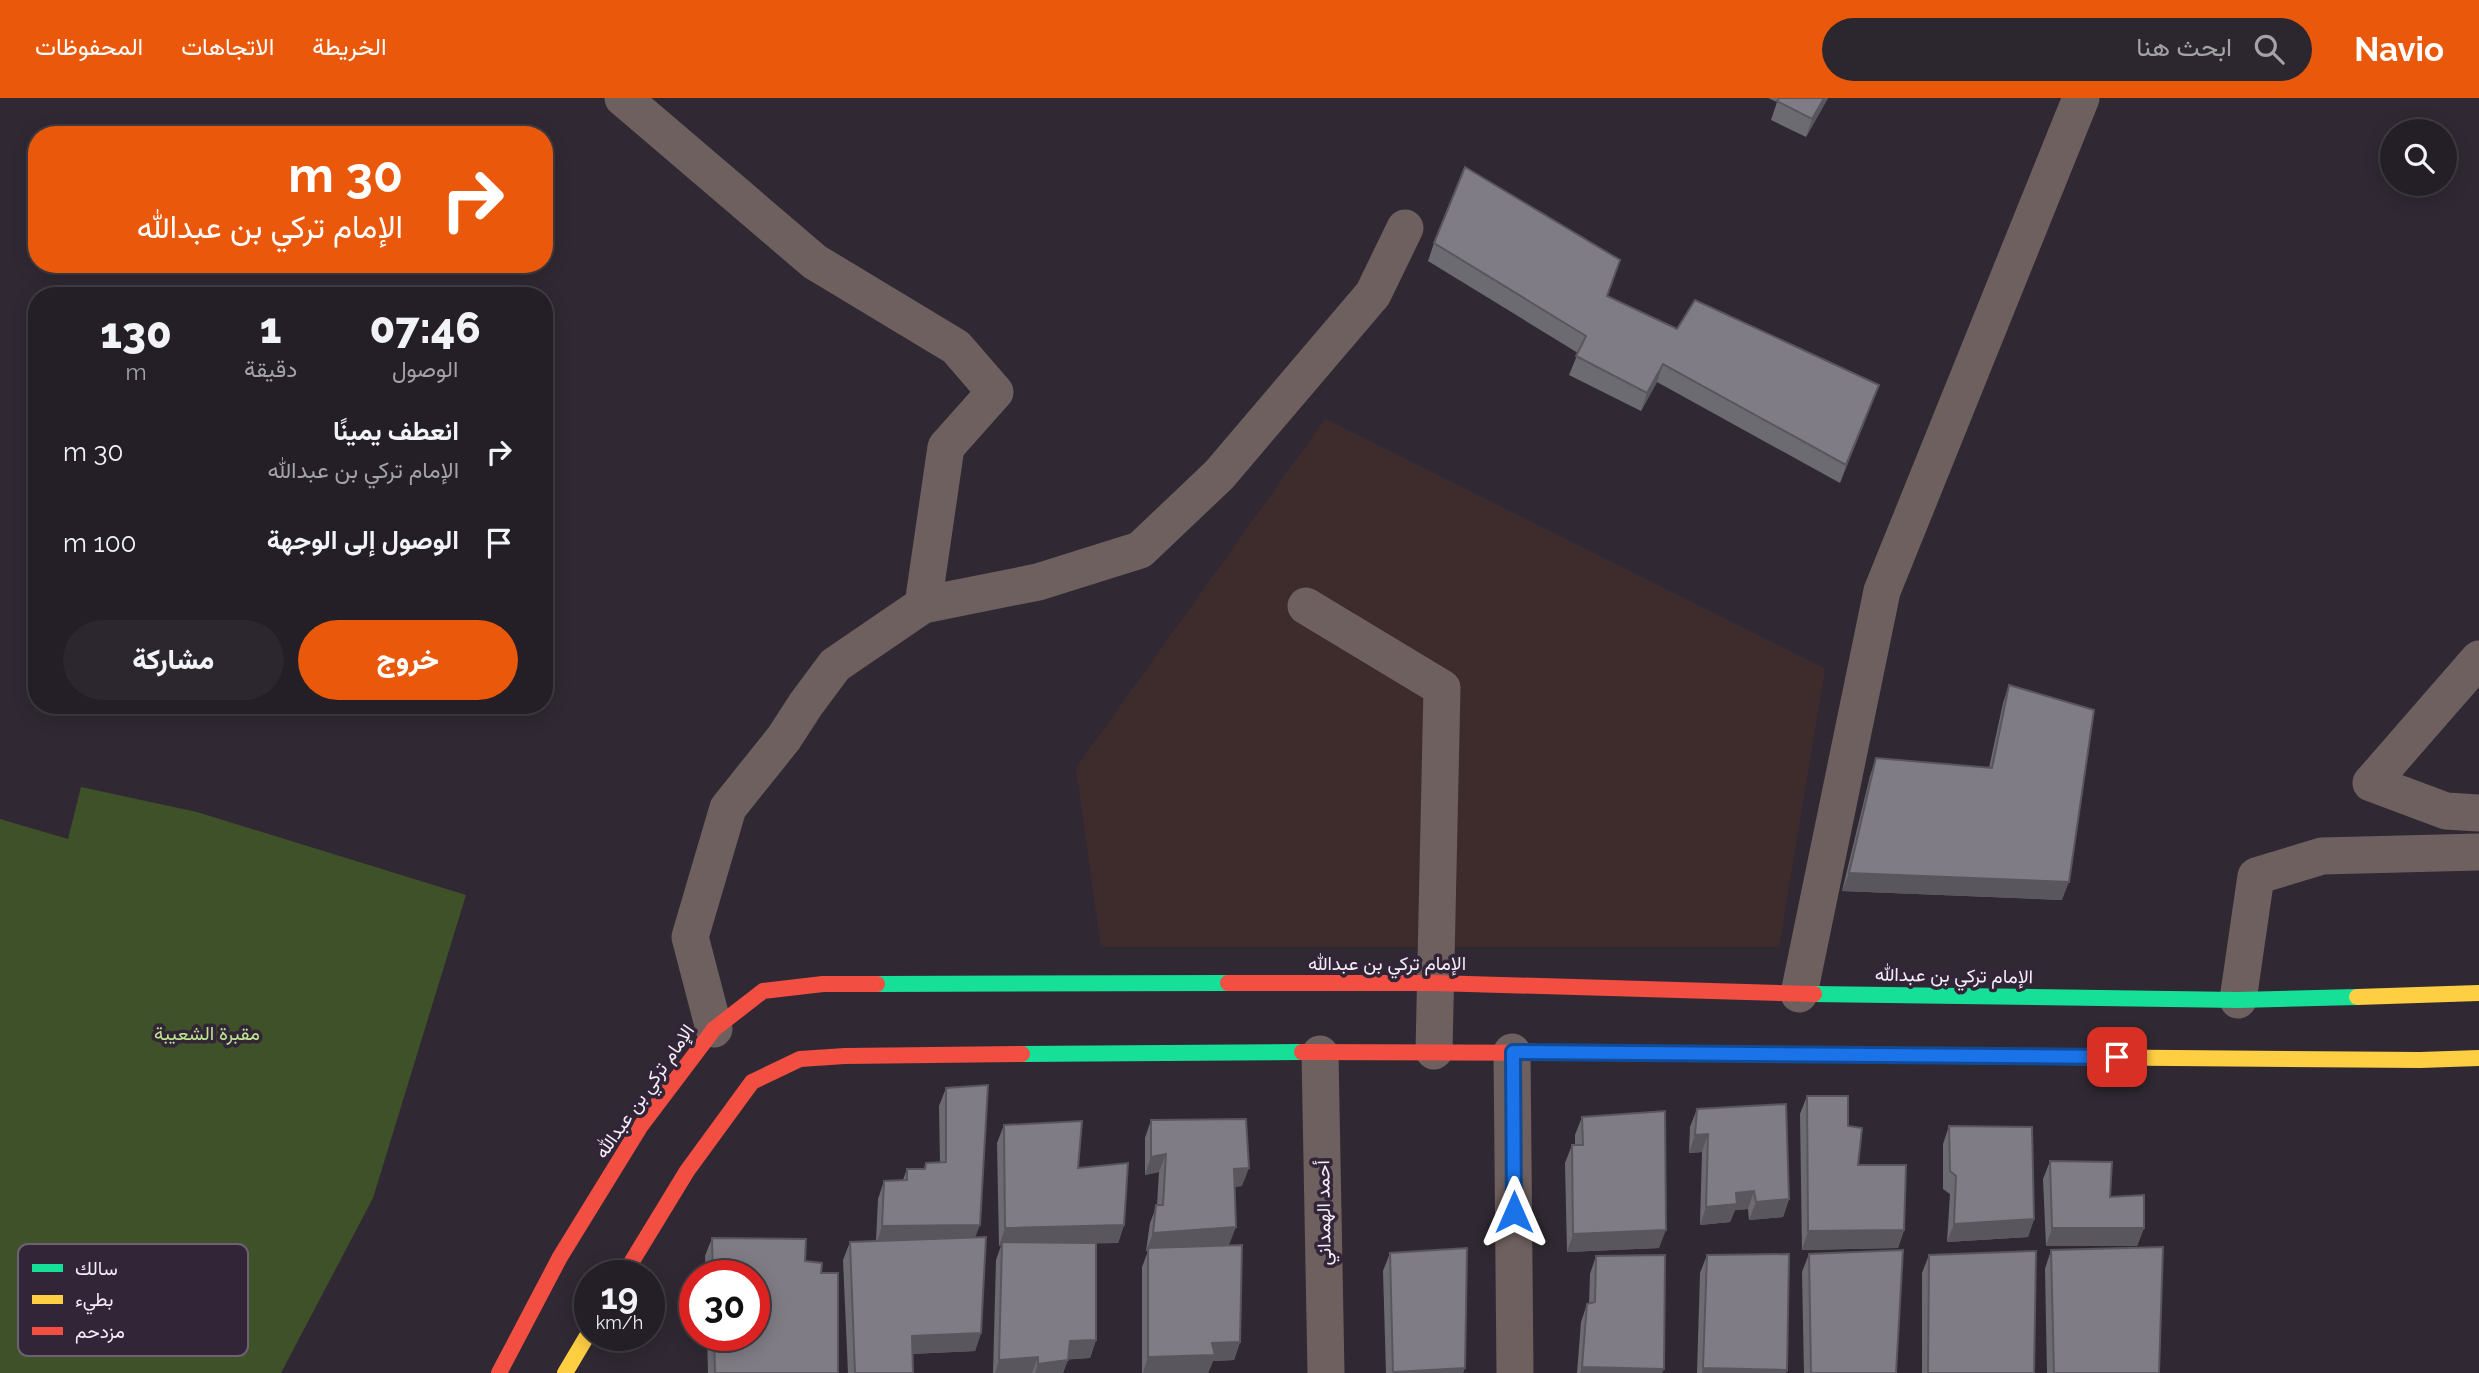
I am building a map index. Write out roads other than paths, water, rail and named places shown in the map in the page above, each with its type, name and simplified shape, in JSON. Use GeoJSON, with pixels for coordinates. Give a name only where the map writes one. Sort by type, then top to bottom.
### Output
{"type":"FeatureCollection","features":[{"type":"Feature","properties":{"kind":"street"},"geometry":{"type":"LineString","coordinates":[[623,98],[815,261],[956,347],[995,392],[946,447],[923,605]]}},
{"type":"Feature","properties":{"kind":"street"},"geometry":{"type":"LineString","coordinates":[[1800,994],[1882,591],[2081,98]]}},
{"type":"Feature","properties":{"kind":"street"},"geometry":{"type":"LineString","coordinates":[[714,1029],[690,937],[728,808],[784,738],[835,665],[923,605],[1038,582],[1140,550],[1219,475],[1373,294],[1405,228]]}},
{"type":"Feature","properties":{"kind":"street"},"geometry":{"type":"LineString","coordinates":[[1306,606],[1442,688],[1434,1051]]}},
{"type":"Feature","properties":{"kind":"street"},"geometry":{"type":"LineString","coordinates":[[2479,659],[2371,783],[2446,811],[2479,813]]}},
{"type":"Feature","properties":{"kind":"street"},"geometry":{"type":"LineString","coordinates":[[2238,1000],[2256,876],[2322,856],[2479,852]]}},
{"type":"Feature","properties":{"kind":"street","name":"الإمام تركي بن عبدالله"},"geometry":{"type":"LineString","coordinates":[[499,1373],[560,1257],[640,1127],[714,1029],[763,991],[823,984],[1435,983],[1800,994],[2238,1000],[2479,993]]}},
{"type":"Feature","properties":{"kind":"street"},"geometry":{"type":"LineString","coordinates":[[633,1260],[687,1171],[752,1082],[800,1059],[859,1056],[1434,1051],[2406,1060],[2479,1058]]}},
{"type":"Feature","properties":{"kind":"street"},"geometry":{"type":"LineString","coordinates":[[1513,1052],[1515,1373]]}},
{"type":"Feature","properties":{"kind":"street","name":"أحمد الهمداني"},"geometry":{"type":"LineString","coordinates":[[1320,1054],[1326,1373]]}},
{"type":"Feature","properties":{"kind":"street"},"geometry":{"type":"LineString","coordinates":[[565,1373],[578,1351]]}},
{"type":"Feature","properties":{"kind":"park label","name":"مقبرة الشعيبة"},"geometry":{"type":"Point","coordinates":[207,1033]}}]}
